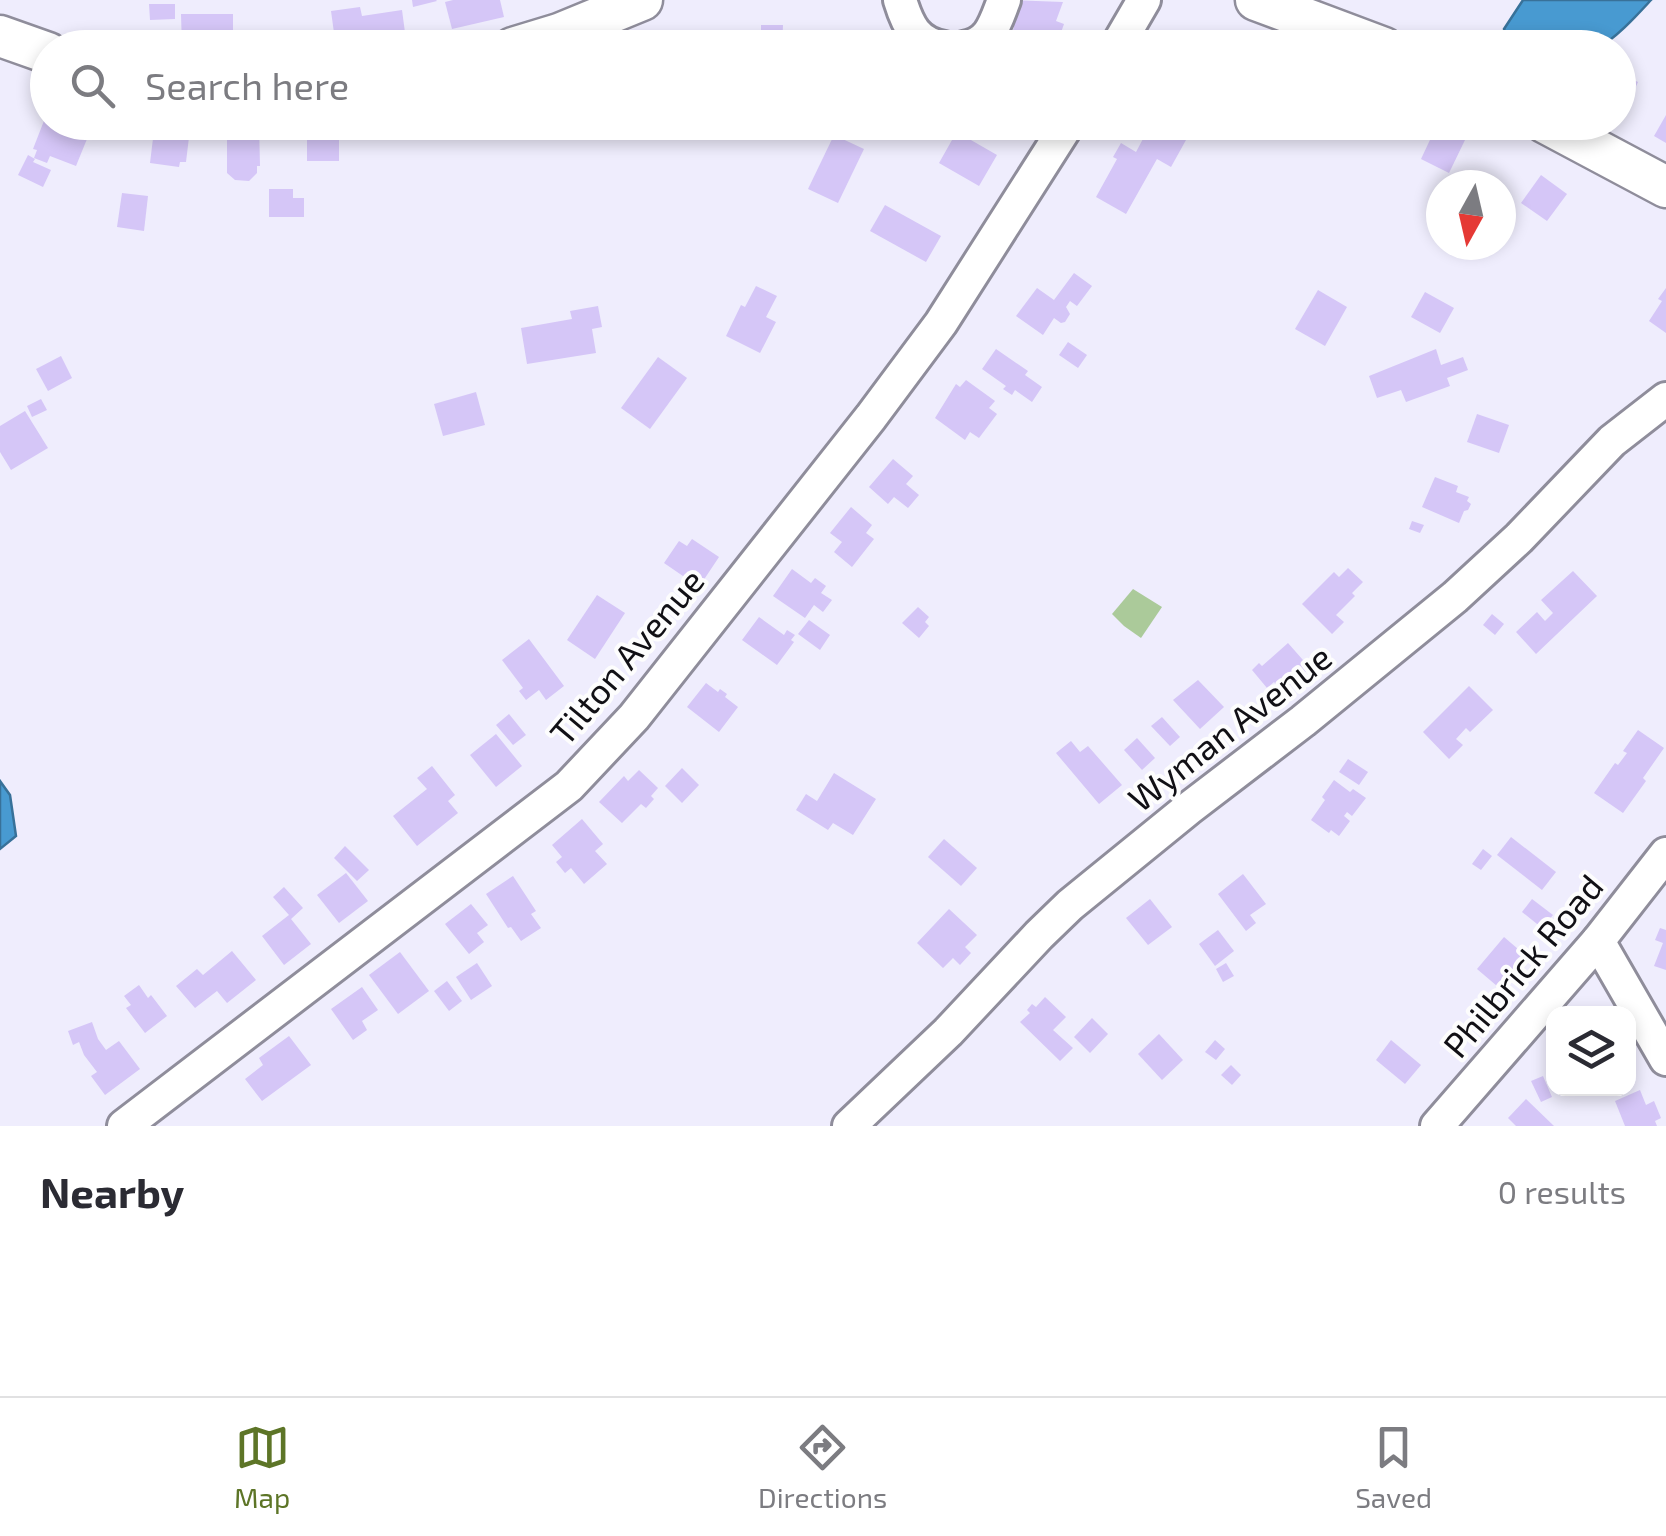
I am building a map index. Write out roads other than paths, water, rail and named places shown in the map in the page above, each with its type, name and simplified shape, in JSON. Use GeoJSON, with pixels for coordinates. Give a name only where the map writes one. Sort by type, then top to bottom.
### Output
{"type":"FeatureCollection","features":[{"type":"Feature","properties":{"kind":"main road"},"geometry":{"type":"LineString","coordinates":[[570,30],[642,0]]}},
{"type":"Feature","properties":{"kind":"main road"},"geometry":{"type":"LineString","coordinates":[[1256,0],[1336,30]]}},
{"type":"Feature","properties":{"kind":"main road"},"geometry":{"type":"LineString","coordinates":[[2,43],[30,49]]}},
{"type":"Feature","properties":{"kind":"main road"},"geometry":{"type":"LineString","coordinates":[[1577,140],[1666,188]]}},
{"type":"Feature","properties":{"kind":"street"},"geometry":{"type":"LineString","coordinates":[[900,0],[913,30]]}},
{"type":"Feature","properties":{"kind":"street"},"geometry":{"type":"LineString","coordinates":[[991,30],[1004,0]]}},
{"type":"Feature","properties":{"kind":"street"},"geometry":{"type":"LineString","coordinates":[[1126,30],[1144,0]]}},
{"type":"Feature","properties":{"kind":"street","name":"Tilton Avenue"},"geometry":{"type":"LineString","coordinates":[[124,1126],[569,786],[634,717],[873,415],[941,323],[1058,140]]}},
{"type":"Feature","properties":{"kind":"street","name":"Wyman Avenue"},"geometry":{"type":"LineString","coordinates":[[849,1126],[948,1032],[1070,905],[1455,597],[1519,538],[1612,441],[1666,399]]}},
{"type":"Feature","properties":{"kind":"street","name":"Philbrick Road"},"geometry":{"type":"LineString","coordinates":[[1436,1126],[1598,941],[1666,854]]}},
{"type":"Feature","properties":{"kind":"street"},"geometry":{"type":"LineString","coordinates":[[1598,941],[1666,1059]]}},
{"type":"Feature","properties":{"kind":"water"},"geometry":{"type":"Polygon","coordinates":[[[1523,0],[1651,0],[1621,30],[1504,29],[1523,0]]]}},
{"type":"Feature","properties":{"kind":"water"},"geometry":{"type":"Polygon","coordinates":[[[0,781],[10,795],[16,836],[0,849],[0,781]]]}}]}
